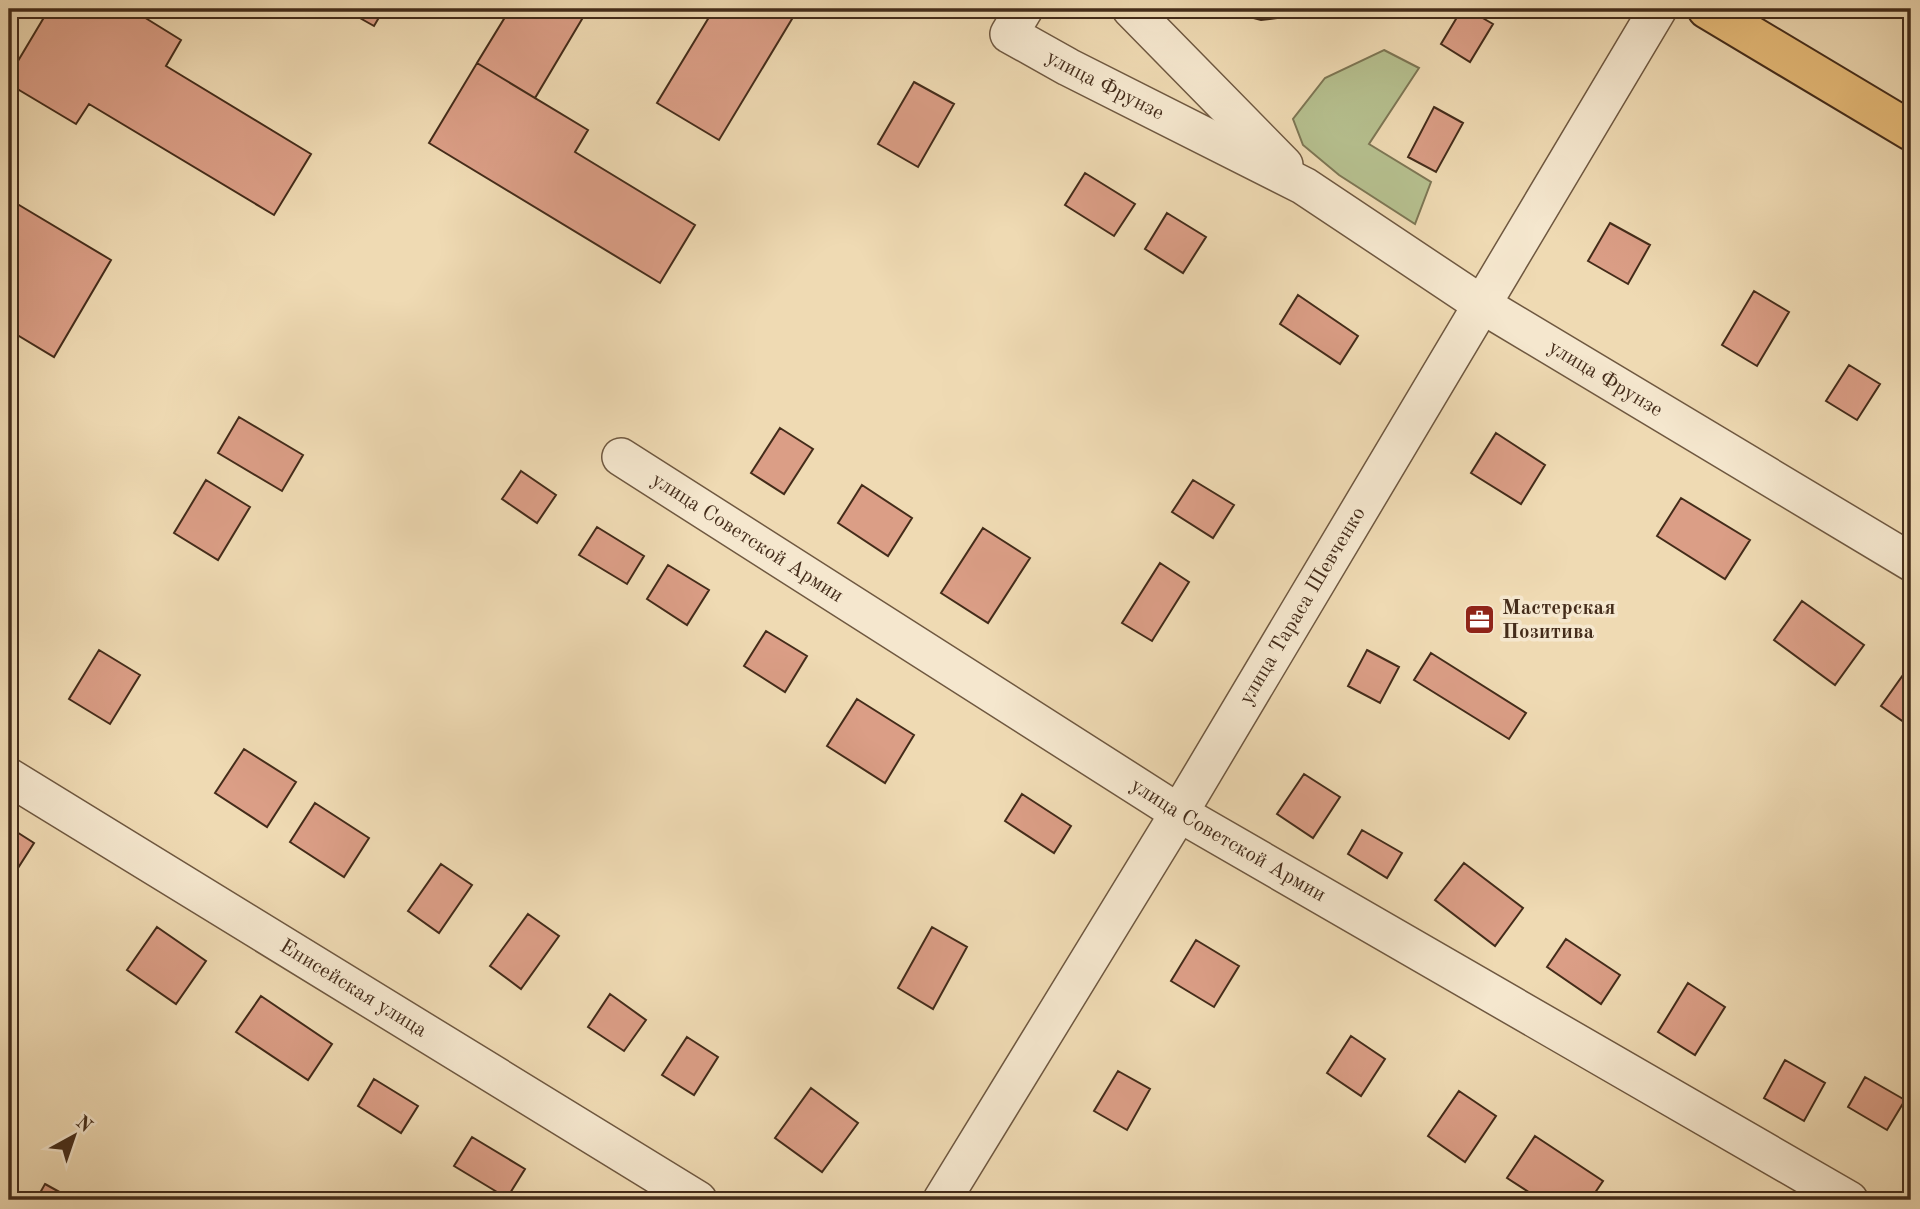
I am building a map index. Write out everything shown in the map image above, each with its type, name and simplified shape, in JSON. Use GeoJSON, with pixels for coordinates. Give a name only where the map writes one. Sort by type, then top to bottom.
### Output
{"type":"FeatureCollection","features":[{"type":"Feature","properties":{"kind":"main road"},"geometry":{"type":"LineString","coordinates":[[1707,9],[1911,131]]}},
{"type":"Feature","properties":{"kind":"street","name":"улица Фрунзе"},"geometry":{"type":"LineString","coordinates":[[1024,9],[1009,34],[1068,67],[1304,186],[1481,304],[1911,562]]}},
{"type":"Feature","properties":{"kind":"street","name":"улица Фрунзе"},"geometry":{"type":"LineString","coordinates":[[1131,9],[1304,186]]}},
{"type":"Feature","properties":{"kind":"street","name":"улица Тараса Шевченко"},"geometry":{"type":"LineString","coordinates":[[942,1200],[1179,813],[1658,9]]}},
{"type":"Feature","properties":{"kind":"street","name":"улица Советской Армии"},"geometry":{"type":"LineString","coordinates":[[621,457],[1179,813],[1849,1200]]}},
{"type":"Feature","properties":{"kind":"street","name":"Енисейская улица"},"geometry":{"type":"LineString","coordinates":[[9,777],[698,1200]]}},
{"type":"Feature","properties":{"kind":"green space"},"geometry":{"type":"Polygon","coordinates":[[[1384,50],[1419,68],[1369,144],[1431,182],[1415,224],[1339,175],[1303,145],[1293,119],[1325,78],[1384,50]]]}},
{"type":"Feature","properties":{"kind":"building"},"geometry":{"type":"Polygon","coordinates":[[[49,9],[142,9],[139,14],[181,40],[166,66],[311,154],[274,215],[89,104],[76,124],[9,84],[9,76],[49,9]]]}},
{"type":"Feature","properties":{"kind":"building"},"geometry":{"type":"Polygon","coordinates":[[[344,9],[384,9],[374,26],[344,9]]]}},
{"type":"Feature","properties":{"kind":"building"},"geometry":{"type":"Polygon","coordinates":[[[510,9],[588,9],[535,98],[477,63],[510,9]]]}},
{"type":"Feature","properties":{"kind":"building"},"geometry":{"type":"Polygon","coordinates":[[[714,9],[798,9],[719,140],[657,103],[714,9]]]}},
{"type":"Feature","properties":{"kind":"building"},"geometry":{"type":"Polygon","coordinates":[[[1234,9],[1293,9],[1277,18],[1261,20],[1234,9]]]}},
{"type":"Feature","properties":{"kind":"building"},"geometry":{"type":"Polygon","coordinates":[[[1462,9],[1467,9],[1493,24],[1470,62],[1441,44],[1462,9]]]}},
{"type":"Feature","properties":{"kind":"building"},"geometry":{"type":"Polygon","coordinates":[[[477,63],[588,130],[575,152],[695,225],[660,283],[429,143],[477,63]]]}},
{"type":"Feature","properties":{"kind":"building"},"geometry":{"type":"Polygon","coordinates":[[[914,82],[954,104],[918,167],[878,144],[914,82]]]}},
{"type":"Feature","properties":{"kind":"building"},"geometry":{"type":"Polygon","coordinates":[[[1434,107],[1463,123],[1436,172],[1408,157],[1434,107]]]}},
{"type":"Feature","properties":{"kind":"building"},"geometry":{"type":"Polygon","coordinates":[[[1085,173],[1135,204],[1114,236],[1065,205],[1085,173]]]}},
{"type":"Feature","properties":{"kind":"building"},"geometry":{"type":"Polygon","coordinates":[[[9,199],[111,260],[54,357],[9,330],[9,286],[16,275],[9,271],[9,199]]]}},
{"type":"Feature","properties":{"kind":"building"},"geometry":{"type":"Polygon","coordinates":[[[1167,213],[1206,237],[1183,273],[1145,249],[1167,213]]]}},
{"type":"Feature","properties":{"kind":"building"},"geometry":{"type":"Polygon","coordinates":[[[1610,223],[1650,245],[1628,284],[1588,261],[1610,223]]]}},
{"type":"Feature","properties":{"kind":"building"},"geometry":{"type":"Polygon","coordinates":[[[1754,291],[1789,312],[1757,366],[1722,345],[1754,291]]]}},
{"type":"Feature","properties":{"kind":"building"},"geometry":{"type":"Polygon","coordinates":[[[1298,295],[1358,336],[1340,364],[1280,324],[1298,295]]]}},
{"type":"Feature","properties":{"kind":"building"},"geometry":{"type":"Polygon","coordinates":[[[1849,365],[1880,384],[1857,420],[1826,401],[1849,365]]]}},
{"type":"Feature","properties":{"kind":"building"},"geometry":{"type":"Polygon","coordinates":[[[239,417],[303,455],[282,491],[218,453],[239,417]]]}},
{"type":"Feature","properties":{"kind":"building"},"geometry":{"type":"Polygon","coordinates":[[[780,428],[813,449],[784,494],[751,473],[780,428]]]}},
{"type":"Feature","properties":{"kind":"building"},"geometry":{"type":"Polygon","coordinates":[[[1496,433],[1545,465],[1521,504],[1471,473],[1496,433]]]}},
{"type":"Feature","properties":{"kind":"building"},"geometry":{"type":"Polygon","coordinates":[[[521,471],[556,495],[537,523],[502,499],[521,471]]]}},
{"type":"Feature","properties":{"kind":"building"},"geometry":{"type":"Polygon","coordinates":[[[206,480],[250,507],[218,560],[174,533],[206,480]]]}},
{"type":"Feature","properties":{"kind":"building"},"geometry":{"type":"Polygon","coordinates":[[[1193,480],[1234,505],[1213,538],[1172,512],[1193,480]]]}},
{"type":"Feature","properties":{"kind":"building"},"geometry":{"type":"Polygon","coordinates":[[[862,485],[912,518],[888,556],[838,523],[862,485]]]}},
{"type":"Feature","properties":{"kind":"building"},"geometry":{"type":"Polygon","coordinates":[[[1681,498],[1750,540],[1725,579],[1657,536],[1681,498]]]}},
{"type":"Feature","properties":{"kind":"building"},"geometry":{"type":"Polygon","coordinates":[[[597,527],[644,556],[627,584],[579,555],[597,527]]]}},
{"type":"Feature","properties":{"kind":"building"},"geometry":{"type":"Polygon","coordinates":[[[983,528],[1030,558],[988,623],[941,593],[983,528]]]}},
{"type":"Feature","properties":{"kind":"building"},"geometry":{"type":"Polygon","coordinates":[[[1160,563],[1189,582],[1152,641],[1122,623],[1160,563]]]}},
{"type":"Feature","properties":{"kind":"building"},"geometry":{"type":"Polygon","coordinates":[[[668,565],[709,590],[687,625],[647,599],[668,565]]]}},
{"type":"Feature","properties":{"kind":"building"},"geometry":{"type":"Polygon","coordinates":[[[1802,601],[1864,645],[1835,685],[1774,640],[1802,601]]]}},
{"type":"Feature","properties":{"kind":"building"},"geometry":{"type":"Polygon","coordinates":[[[766,631],[807,656],[785,692],[744,666],[766,631]]]}},
{"type":"Feature","properties":{"kind":"building"},"geometry":{"type":"Polygon","coordinates":[[[99,650],[140,675],[110,724],[69,699],[99,650]]]}},
{"type":"Feature","properties":{"kind":"building"},"geometry":{"type":"Polygon","coordinates":[[[1367,650],[1399,667],[1380,703],[1348,686],[1367,650]]]}},
{"type":"Feature","properties":{"kind":"building"},"geometry":{"type":"Polygon","coordinates":[[[1431,653],[1526,713],[1509,739],[1414,680],[1431,653]]]}},
{"type":"Feature","properties":{"kind":"building"},"geometry":{"type":"Polygon","coordinates":[[[1903,675],[1911,681],[1911,727],[1881,706],[1903,675]]]}},
{"type":"Feature","properties":{"kind":"building"},"geometry":{"type":"Polygon","coordinates":[[[857,699],[914,735],[885,783],[827,746],[857,699]]]}},
{"type":"Feature","properties":{"kind":"building"},"geometry":{"type":"Polygon","coordinates":[[[244,749],[296,782],[267,827],[215,793],[244,749]]]}},
{"type":"Feature","properties":{"kind":"building"},"geometry":{"type":"Polygon","coordinates":[[[1304,774],[1340,797],[1313,838],[1277,814],[1304,774]]]}},
{"type":"Feature","properties":{"kind":"building"},"geometry":{"type":"Polygon","coordinates":[[[1022,794],[1071,826],[1054,853],[1005,821],[1022,794]]]}},
{"type":"Feature","properties":{"kind":"building"},"geometry":{"type":"Polygon","coordinates":[[[315,803],[369,838],[344,877],[290,842],[315,803]]]}},
{"type":"Feature","properties":{"kind":"building"},"geometry":{"type":"Polygon","coordinates":[[[9,827],[34,843],[9,882],[9,827]]]}},
{"type":"Feature","properties":{"kind":"building"},"geometry":{"type":"Polygon","coordinates":[[[1362,830],[1402,853],[1387,878],[1348,854],[1362,830]]]}},
{"type":"Feature","properties":{"kind":"building"},"geometry":{"type":"Polygon","coordinates":[[[1464,863],[1523,908],[1495,946],[1435,900],[1464,863]]]}},
{"type":"Feature","properties":{"kind":"building"},"geometry":{"type":"Polygon","coordinates":[[[441,864],[472,885],[439,933],[408,911],[441,864]]]}},
{"type":"Feature","properties":{"kind":"building"},"geometry":{"type":"Polygon","coordinates":[[[528,914],[559,936],[521,989],[490,966],[528,914]]]}},
{"type":"Feature","properties":{"kind":"building"},"geometry":{"type":"Polygon","coordinates":[[[157,927],[206,961],[176,1004],[127,970],[157,927]]]}},
{"type":"Feature","properties":{"kind":"building"},"geometry":{"type":"Polygon","coordinates":[[[932,927],[967,947],[933,1009],[898,988],[932,927]]]}},
{"type":"Feature","properties":{"kind":"building"},"geometry":{"type":"Polygon","coordinates":[[[1566,939],[1620,975],[1601,1004],[1547,967],[1566,939]]]}},
{"type":"Feature","properties":{"kind":"building"},"geometry":{"type":"Polygon","coordinates":[[[1196,940],[1239,966],[1214,1007],[1171,981],[1196,940]]]}},
{"type":"Feature","properties":{"kind":"building"},"geometry":{"type":"Polygon","coordinates":[[[1688,983],[1725,1007],[1695,1055],[1658,1032],[1688,983]]]}},
{"type":"Feature","properties":{"kind":"building"},"geometry":{"type":"Polygon","coordinates":[[[610,994],[646,1020],[624,1051],[588,1027],[610,994]]]}},
{"type":"Feature","properties":{"kind":"building"},"geometry":{"type":"Polygon","coordinates":[[[261,996],[332,1044],[308,1080],[236,1032],[261,996]]]}},
{"type":"Feature","properties":{"kind":"building"},"geometry":{"type":"Polygon","coordinates":[[[1351,1036],[1385,1059],[1361,1096],[1327,1073],[1351,1036]]]}},
{"type":"Feature","properties":{"kind":"building"},"geometry":{"type":"Polygon","coordinates":[[[687,1037],[718,1057],[694,1095],[662,1075],[687,1037]]]}},
{"type":"Feature","properties":{"kind":"building"},"geometry":{"type":"Polygon","coordinates":[[[1785,1060],[1825,1083],[1804,1121],[1764,1098],[1785,1060]]]}},
{"type":"Feature","properties":{"kind":"building"},"geometry":{"type":"Polygon","coordinates":[[[1118,1071],[1150,1089],[1127,1130],[1094,1111],[1118,1071]]]}},
{"type":"Feature","properties":{"kind":"building"},"geometry":{"type":"Polygon","coordinates":[[[1865,1077],[1905,1100],[1887,1130],[1848,1107],[1865,1077]]]}},
{"type":"Feature","properties":{"kind":"building"},"geometry":{"type":"Polygon","coordinates":[[[374,1079],[418,1106],[401,1133],[358,1106],[374,1079]]]}},
{"type":"Feature","properties":{"kind":"building"},"geometry":{"type":"Polygon","coordinates":[[[811,1088],[858,1123],[822,1172],[775,1138],[811,1088]]]}},
{"type":"Feature","properties":{"kind":"building"},"geometry":{"type":"Polygon","coordinates":[[[1459,1091],[1496,1116],[1465,1162],[1428,1136],[1459,1091]]]}},
{"type":"Feature","properties":{"kind":"building"},"geometry":{"type":"Polygon","coordinates":[[[1535,1136],[1603,1181],[1590,1200],[1541,1200],[1507,1178],[1535,1136]]]}},
{"type":"Feature","properties":{"kind":"building"},"geometry":{"type":"Polygon","coordinates":[[[472,1137],[525,1169],[507,1198],[454,1166],[472,1137]]]}},
{"type":"Feature","properties":{"kind":"building"},"geometry":{"type":"Polygon","coordinates":[[[45,1184],[74,1200],[36,1200],[45,1184]]]}},
{"type":"Feature","properties":{"kind":"place","name":"Мастерская Позитива"},"geometry":{"type":"Point","coordinates":[1479,620]}}]}
